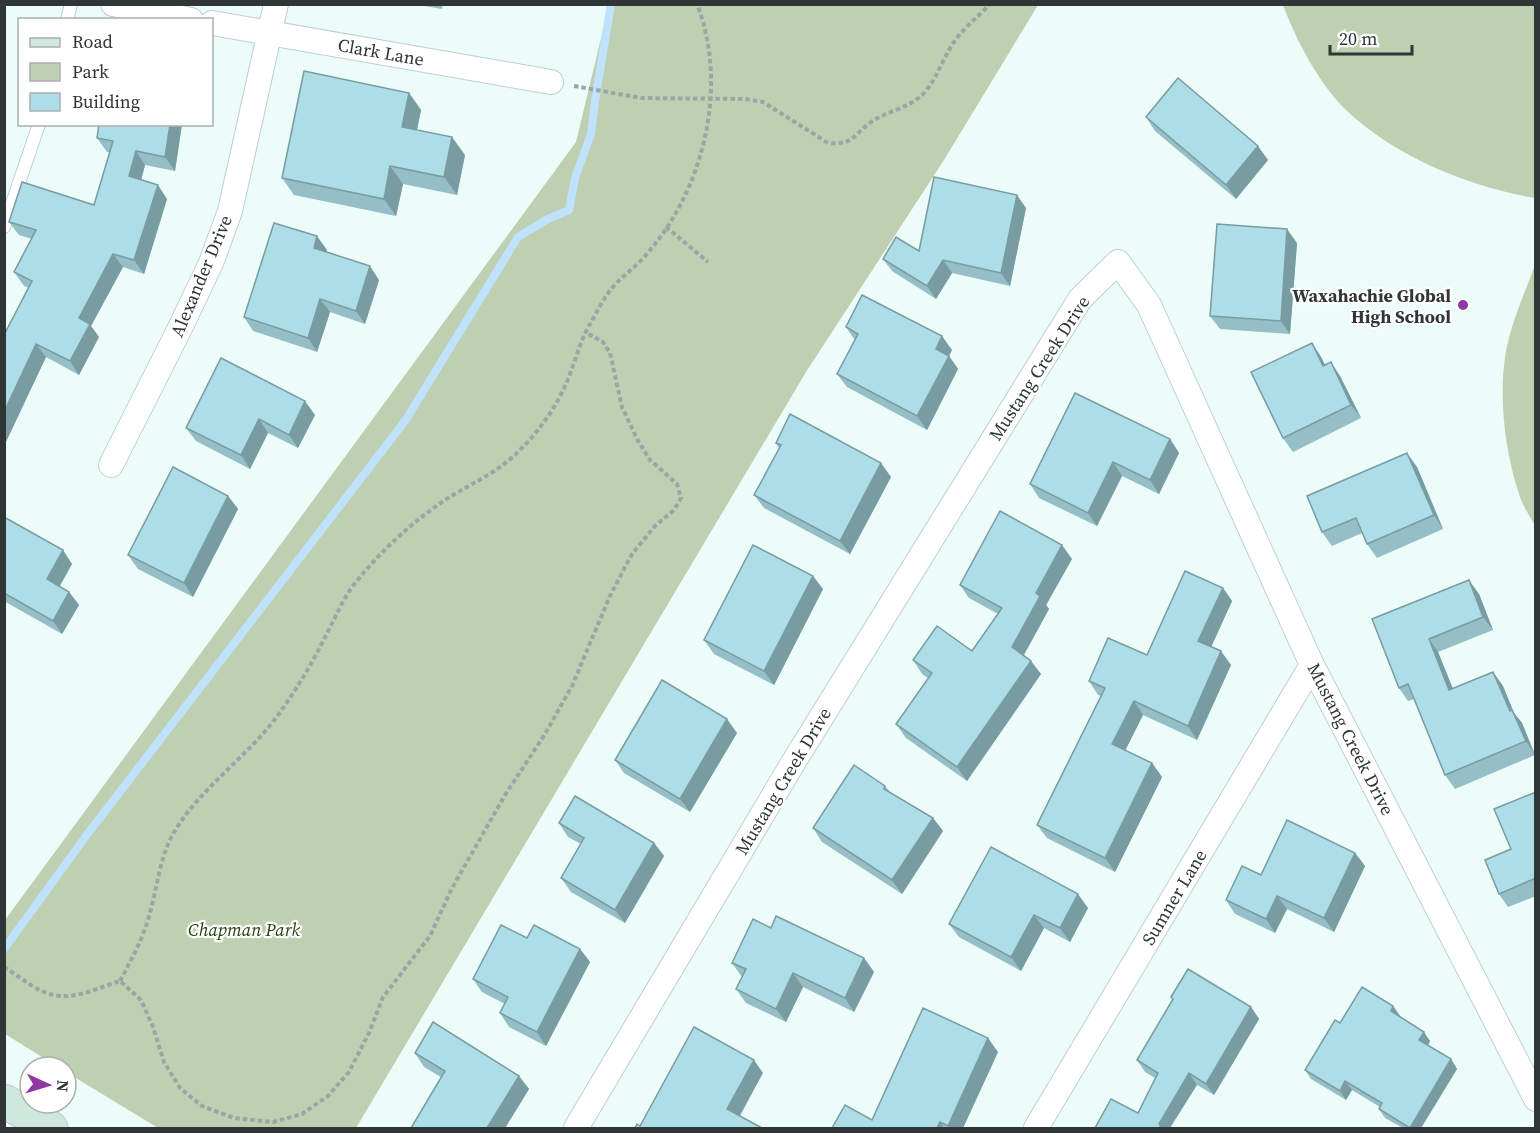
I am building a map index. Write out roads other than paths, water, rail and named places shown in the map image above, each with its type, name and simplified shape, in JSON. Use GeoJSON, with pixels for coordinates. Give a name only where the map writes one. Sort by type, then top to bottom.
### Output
{"type":"FeatureCollection","features":[{"type":"Feature","properties":{"kind":"main road"},"geometry":{"type":"LineString","coordinates":[[7,1108],[51,1128]]}},
{"type":"Feature","properties":{"kind":"street"},"geometry":{"type":"LineString","coordinates":[[112,4],[181,18]]}},
{"type":"Feature","properties":{"kind":"street","name":"Alexander Drive"},"geometry":{"type":"LineString","coordinates":[[111,465],[211,263],[230,211],[276,4]]}},
{"type":"Feature","properties":{"kind":"street","name":"Clark Lane"},"geometry":{"type":"LineString","coordinates":[[213,23],[559,83]]}},
{"type":"Feature","properties":{"kind":"street","name":"Mustang Creek Drive"},"geometry":{"type":"LineString","coordinates":[[576,1128],[790,768],[1080,299],[1118,262],[1149,305],[1312,665],[1536,1099]]}},
{"type":"Feature","properties":{"kind":"street","name":"Sumner Lane"},"geometry":{"type":"LineString","coordinates":[[1036,1128],[1312,665]]}},
{"type":"Feature","properties":{"kind":"lane"},"geometry":{"type":"LineString","coordinates":[[4,227],[38,126]]}},
{"type":"Feature","properties":{"kind":"waterway"},"geometry":{"type":"LineString","coordinates":[[4,949],[86,836],[405,421],[518,237],[548,219],[569,210],[575,178],[591,134],[611,4]]}},
{"type":"Feature","properties":{"kind":"place","name":"Waxahachie Global High School"},"geometry":{"type":"Point","coordinates":[1463,305]}},
{"type":"Feature","properties":{"kind":"park label","name":"Chapman Park"},"geometry":{"type":"Point","coordinates":[244,929]}}]}
